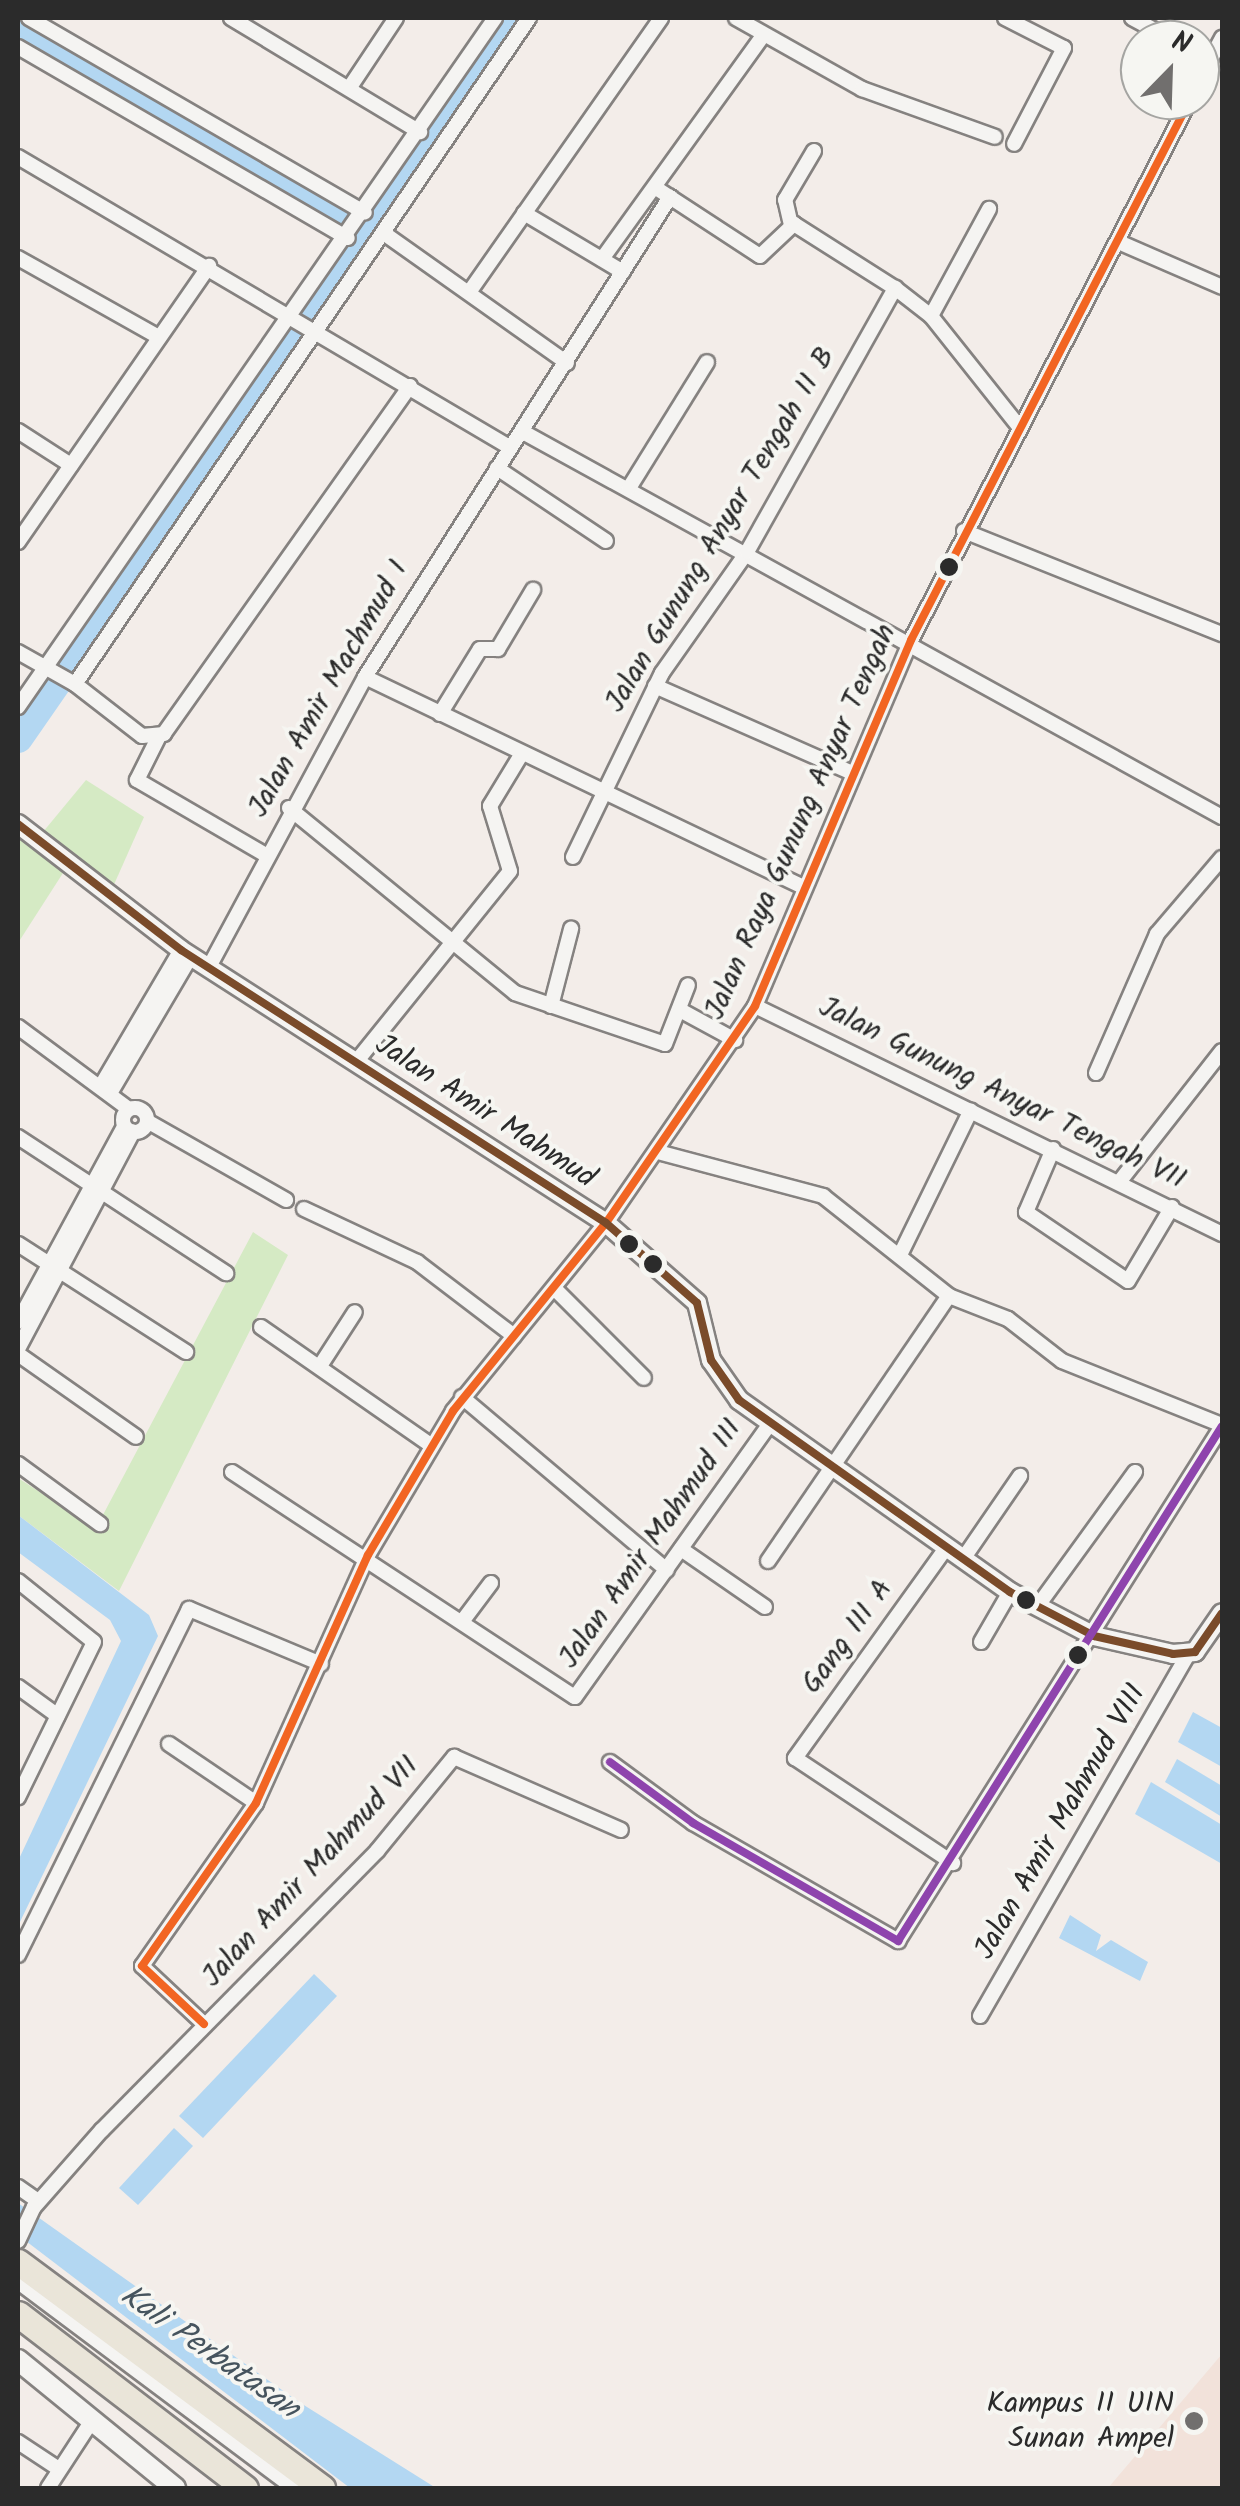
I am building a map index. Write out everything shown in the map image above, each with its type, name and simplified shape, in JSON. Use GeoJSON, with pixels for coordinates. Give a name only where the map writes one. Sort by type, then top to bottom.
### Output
{"type":"FeatureCollection","features":[{"type":"Feature","properties":{"kind":"highway"},"geometry":{"type":"LineString","coordinates":[[18,2262],[322,2488]]}},
{"type":"Feature","properties":{"kind":"highway"},"geometry":{"type":"LineString","coordinates":[[18,2314],[245,2488]]}},
{"type":"Feature","properties":{"kind":"main road"},"geometry":{"type":"LineString","coordinates":[[18,2278],[300,2488]]}},
{"type":"Feature","properties":{"kind":"main road"},"geometry":{"type":"LineString","coordinates":[[18,2360],[174,2488]]}},
{"type":"Feature","properties":{"kind":"street"},"geometry":{"type":"LineString","coordinates":[[29,18],[363,216]]}},
{"type":"Feature","properties":{"kind":"street"},"geometry":{"type":"LineString","coordinates":[[231,18],[420,132]]}},
{"type":"Feature","properties":{"kind":"street"},"geometry":{"type":"LineString","coordinates":[[350,87],[396,18]]}},
{"type":"Feature","properties":{"kind":"street"},"geometry":{"type":"LineString","coordinates":[[18,707],[49,672],[297,316],[495,18]]}},
{"type":"Feature","properties":{"kind":"street"},"geometry":{"type":"LineString","coordinates":[[72,683],[385,234],[529,18]]}},
{"type":"Feature","properties":{"kind":"street"},"geometry":{"type":"LineString","coordinates":[[470,291],[661,18]]}},
{"type":"Feature","properties":{"kind":"street"},"geometry":{"type":"LineString","coordinates":[[736,18],[862,89],[995,138]]}},
{"type":"Feature","properties":{"kind":"street"},"geometry":{"type":"LineString","coordinates":[[1005,18],[1064,54],[1014,144]]}},
{"type":"Feature","properties":{"kind":"street"},"geometry":{"type":"LineString","coordinates":[[602,259],[763,36]]}},
{"type":"Feature","properties":{"kind":"street"},"geometry":{"type":"LineString","coordinates":[[18,47],[350,235]]}},
{"type":"Feature","properties":{"kind":"street","name":"Jalan Raya Gunung Anyar Tengah"},"geometry":{"type":"LineString","coordinates":[[204,2024],[141,1968],[256,1803],[368,1555],[431,1444],[462,1397],[606,1223],[755,1006],[848,771],[964,530],[1121,243],[1180,120]]}},
{"type":"Feature","properties":{"kind":"street"},"geometry":{"type":"LineString","coordinates":[[814,151],[785,200],[791,225],[896,288],[931,316],[1020,428]]}},
{"type":"Feature","properties":{"kind":"street"},"geometry":{"type":"LineString","coordinates":[[18,157],[297,316],[511,448]]}},
{"type":"Feature","properties":{"kind":"street"},"geometry":{"type":"LineString","coordinates":[[656,188],[760,256],[791,225]]}},
{"type":"Feature","properties":{"kind":"street","name":"Jalan Amir Machmud I"},"geometry":{"type":"LineString","coordinates":[[209,967],[264,854],[365,676],[670,197]]}},
{"type":"Feature","properties":{"kind":"street"},"geometry":{"type":"LineString","coordinates":[[931,316],[989,210]]}},
{"type":"Feature","properties":{"kind":"street"},"geometry":{"type":"LineString","coordinates":[[524,213],[623,272]]}},
{"type":"Feature","properties":{"kind":"street"},"geometry":{"type":"LineString","coordinates":[[385,234],[567,362]]}},
{"type":"Feature","properties":{"kind":"street"},"geometry":{"type":"LineString","coordinates":[[1121,243],[1222,287]]}},
{"type":"Feature","properties":{"kind":"street"},"geometry":{"type":"LineString","coordinates":[[18,258],[160,337]]}},
{"type":"Feature","properties":{"kind":"street"},"geometry":{"type":"LineString","coordinates":[[18,541],[209,266]]}},
{"type":"Feature","properties":{"kind":"street","name":"Jalan Gunung Anyar Tengah II B"},"geometry":{"type":"LineString","coordinates":[[573,857],[656,686],[748,552],[896,288]]}},
{"type":"Feature","properties":{"kind":"street"},"geometry":{"type":"LineString","coordinates":[[629,488],[707,362]]}},
{"type":"Feature","properties":{"kind":"street"},"geometry":{"type":"LineString","coordinates":[[264,854],[137,780],[161,736],[410,386]]}},
{"type":"Feature","properties":{"kind":"street"},"geometry":{"type":"LineString","coordinates":[[18,432],[71,465]]}},
{"type":"Feature","properties":{"kind":"street"},"geometry":{"type":"LineString","coordinates":[[523,432],[911,640],[1222,818]]}},
{"type":"Feature","properties":{"kind":"street"},"geometry":{"type":"LineString","coordinates":[[497,468],[606,541]]}},
{"type":"Feature","properties":{"kind":"street"},"geometry":{"type":"LineString","coordinates":[[964,530],[1222,634]]}},
{"type":"Feature","properties":{"kind":"street"},"geometry":{"type":"LineString","coordinates":[[440,714],[480,649],[498,649],[533,590]]}},
{"type":"Feature","properties":{"kind":"street"},"geometry":{"type":"LineString","coordinates":[[18,652],[72,683],[142,736],[161,736]]}},
{"type":"Feature","properties":{"kind":"street"},"geometry":{"type":"LineString","coordinates":[[365,676],[601,795],[800,886]]}},
{"type":"Feature","properties":{"kind":"street"},"geometry":{"type":"LineString","coordinates":[[656,686],[848,771]]}},
{"type":"Feature","properties":{"kind":"street"},"geometry":{"type":"LineString","coordinates":[[356,1062],[510,870],[490,806],[521,755]]}},
{"type":"Feature","properties":{"kind":"street"},"geometry":{"type":"LineString","coordinates":[[289,808],[490,979],[551,1006],[665,1044],[688,985]]}},
{"type":"Feature","properties":{"kind":"street","name":"Jalan Amir Mahmud"},"geometry":{"type":"LineString","coordinates":[[18,824],[186,953],[606,1223],[689,1292],[716,1371],[770,1424],[829,1466],[1037,1608],[1094,1636],[1188,1654]]}},
{"type":"Feature","properties":{"kind":"street"},"geometry":{"type":"LineString","coordinates":[[1096,1073],[1157,934],[1222,858]]}},
{"type":"Feature","properties":{"kind":"street"},"geometry":{"type":"LineString","coordinates":[[551,1006],[571,929]]}},
{"type":"Feature","properties":{"kind":"street"},"geometry":{"type":"LineString","coordinates":[[107,1087],[186,953]]}},
{"type":"Feature","properties":{"kind":"street","name":"Jalan Gunung Anyar Tengah VII"},"geometry":{"type":"LineString","coordinates":[[755,1006],[1222,1234]]}},
{"type":"Feature","properties":{"kind":"street"},"geometry":{"type":"LineString","coordinates":[[680,1010],[735,1040]]}},
{"type":"Feature","properties":{"kind":"street"},"geometry":{"type":"LineString","coordinates":[[18,1027],[107,1087],[147,1120],[286,1200]]}},
{"type":"Feature","properties":{"kind":"street"},"geometry":{"type":"LineString","coordinates":[[1120,1182],[1222,1051]]}},
{"type":"Feature","properties":{"kind":"street"},"geometry":{"type":"LineString","coordinates":[[18,1322],[97,1191],[128,1130],[129,1108]]}},
{"type":"Feature","properties":{"kind":"street"},"geometry":{"type":"LineString","coordinates":[[900,1256],[970,1110]]}},
{"type":"Feature","properties":{"kind":"street"},"geometry":{"type":"LineString","coordinates":[[128,1130],[147,1120]]}},
{"type":"Feature","properties":{"kind":"street"},"geometry":{"type":"LineString","coordinates":[[18,1137],[226,1273]]}},
{"type":"Feature","properties":{"kind":"street"},"geometry":{"type":"LineString","coordinates":[[610,1762],[693,1823],[898,1941],[954,1863],[1222,1426],[1062,1361],[1008,1319],[949,1296],[823,1196],[661,1148]]}},
{"type":"Feature","properties":{"kind":"street"},"geometry":{"type":"LineString","coordinates":[[1053,1149],[1026,1212],[1128,1281],[1172,1207]]}},
{"type":"Feature","properties":{"kind":"street"},"geometry":{"type":"LineString","coordinates":[[304,1209],[417,1262],[514,1336]]}},
{"type":"Feature","properties":{"kind":"street"},"geometry":{"type":"LineString","coordinates":[[18,1244],[186,1352]]}},
{"type":"Feature","properties":{"kind":"street"},"geometry":{"type":"LineString","coordinates":[[54,1268],[18,1352],[136,1437]]}},
{"type":"Feature","properties":{"kind":"street"},"geometry":{"type":"LineString","coordinates":[[554,1288],[644,1378]]}},
{"type":"Feature","properties":{"kind":"street"},"geometry":{"type":"LineString","coordinates":[[768,1561],[829,1466],[949,1296]]}},
{"type":"Feature","properties":{"kind":"street"},"geometry":{"type":"LineString","coordinates":[[320,1366],[355,1312]]}},
{"type":"Feature","properties":{"kind":"street"},"geometry":{"type":"LineString","coordinates":[[261,1328],[431,1444]]}},
{"type":"Feature","properties":{"kind":"street"},"geometry":{"type":"LineString","coordinates":[[462,1397],[667,1570]]}},
{"type":"Feature","properties":{"kind":"street","name":"Jalan Amir Mahmud III"},"geometry":{"type":"LineString","coordinates":[[464,1619],[578,1696],[770,1424]]}},
{"type":"Feature","properties":{"kind":"street"},"geometry":{"type":"LineString","coordinates":[[18,1464],[100,1524]]}},
{"type":"Feature","properties":{"kind":"street"},"geometry":{"type":"LineString","coordinates":[[232,1472],[464,1619],[491,1582]]}},
{"type":"Feature","properties":{"kind":"street"},"geometry":{"type":"LineString","coordinates":[[1037,1608],[1135,1472]]}},
{"type":"Feature","properties":{"kind":"street"},"geometry":{"type":"LineString","coordinates":[[963,1559],[1020,1476]]}},
{"type":"Feature","properties":{"kind":"street","name":"Gang III A"},"geometry":{"type":"LineString","coordinates":[[946,1548],[794,1758],[954,1863]]}},
{"type":"Feature","properties":{"kind":"street"},"geometry":{"type":"LineString","coordinates":[[682,1549],[766,1607]]}},
{"type":"Feature","properties":{"kind":"street"},"geometry":{"type":"LineString","coordinates":[[18,1581],[92,1638],[18,1794]]}},
{"type":"Feature","properties":{"kind":"street"},"geometry":{"type":"LineString","coordinates":[[981,1642],[1010,1592]]}},
{"type":"Feature","properties":{"kind":"street"},"geometry":{"type":"LineString","coordinates":[[18,1955],[188,1610],[203,1608],[321,1664]]}},
{"type":"Feature","properties":{"kind":"street"},"geometry":{"type":"LineString","coordinates":[[1188,1654],[1222,1613]]}},
{"type":"Feature","properties":{"kind":"street","name":"Jalan Amir Mahmud VIII"},"geometry":{"type":"LineString","coordinates":[[980,2016],[1188,1654]]}},
{"type":"Feature","properties":{"kind":"street"},"geometry":{"type":"LineString","coordinates":[[18,1686],[58,1716]]}},
{"type":"Feature","properties":{"kind":"street"},"geometry":{"type":"LineString","coordinates":[[168,1744],[256,1803]]}},
{"type":"Feature","properties":{"kind":"street","name":"Jalan Amir Mahmud VII"},"geometry":{"type":"LineString","coordinates":[[204,2024],[377,1851],[456,1756],[620,1830]]}},
{"type":"Feature","properties":{"kind":"street"},"geometry":{"type":"LineString","coordinates":[[18,2241],[36,2204],[204,2024]]}},
{"type":"Feature","properties":{"kind":"street"},"geometry":{"type":"LineString","coordinates":[[18,2186],[36,2204]]}},
{"type":"Feature","properties":{"kind":"street"},"geometry":{"type":"LineString","coordinates":[[48,2488],[91,2422]]}},
{"type":"Feature","properties":{"kind":"street"},"geometry":{"type":"LineString","coordinates":[[18,2442],[59,2469]]}},
{"type":"Feature","properties":{"kind":"shaded area","name":"Kampus II UIN Sunan Ampel"},"geometry":{"type":"Polygon","coordinates":[[[1222,2354],[1222,2488],[1108,2488],[1222,2354]]]}},
{"type":"Feature","properties":{"kind":"green space"},"geometry":{"type":"Polygon","coordinates":[[[86,780],[144,817],[108,898],[38,838],[86,780]]]}},
{"type":"Feature","properties":{"kind":"green space"},"geometry":{"type":"Polygon","coordinates":[[[18,833],[63,873],[18,943],[18,833]]]}},
{"type":"Feature","properties":{"kind":"green space"},"geometry":{"type":"Polygon","coordinates":[[[253,1232],[288,1255],[119,1591],[18,1515],[18,1478],[96,1528],[253,1232]]]}},
{"type":"Feature","properties":{"kind":"water"},"geometry":{"type":"Polygon","coordinates":[[[18,1515],[149,1615],[158,1636],[18,1926],[18,1861],[121,1641],[110,1620],[18,1552],[18,1515]]]}},
{"type":"Feature","properties":{"kind":"water"},"geometry":{"type":"Polygon","coordinates":[[[1193,1712],[1222,1728],[1222,1767],[1178,1742],[1193,1712]]]}},
{"type":"Feature","properties":{"kind":"water"},"geometry":{"type":"Polygon","coordinates":[[[1177,1759],[1222,1786],[1222,1817],[1165,1782],[1177,1759]]]}},
{"type":"Feature","properties":{"kind":"water"},"geometry":{"type":"Polygon","coordinates":[[[1151,1782],[1222,1825],[1222,1864],[1135,1814],[1151,1782]]]}},
{"type":"Feature","properties":{"kind":"water"},"geometry":{"type":"Polygon","coordinates":[[[1070,1915],[1101,1935],[1096,1951],[1111,1940],[1148,1962],[1140,1981],[1059,1938],[1070,1915]]]}},
{"type":"Feature","properties":{"kind":"water"},"geometry":{"type":"Polygon","coordinates":[[[314,1974],[337,1996],[203,2138],[179,2116],[314,1974]]]}},
{"type":"Feature","properties":{"kind":"water"},"geometry":{"type":"Polygon","coordinates":[[[174,2128],[193,2146],[138,2205],[119,2188],[174,2128]]]}},
{"type":"Feature","properties":{"kind":"water","name":"Kali Perbatasan"},"geometry":{"type":"Polygon","coordinates":[[[18,2203],[299,2402],[436,2488],[350,2488],[18,2235],[18,2203]]]}},
{"type":"Feature","properties":{"kind":"waterway"},"geometry":{"type":"LineString","coordinates":[[18,738],[517,18]]}},
{"type":"Feature","properties":{"kind":"waterway"},"geometry":{"type":"LineString","coordinates":[[18,30],[369,234]]}},
{"type":"Feature","properties":{"kind":"transit line"},"geometry":{"type":"LineString","coordinates":[[204,2024],[142,1966],[256,1803],[368,1555],[453,1411],[606,1223],[755,1006],[911,640],[1180,120]]}},
{"type":"Feature","properties":{"kind":"transit line"},"geometry":{"type":"LineString","coordinates":[[18,824],[181,950],[606,1223],[697,1303],[711,1360],[739,1400],[1010,1592],[1094,1636],[1173,1654],[1195,1652],[1222,1613]]}},
{"type":"Feature","properties":{"kind":"transit line"},"geometry":{"type":"LineString","coordinates":[[610,1762],[693,1823],[898,1941],[1222,1426]]}},
{"type":"Feature","properties":{"kind":"place","name":"Kampus II UIN Sunan Ampel"},"geometry":{"type":"Point","coordinates":[1194,2421]}}]}
